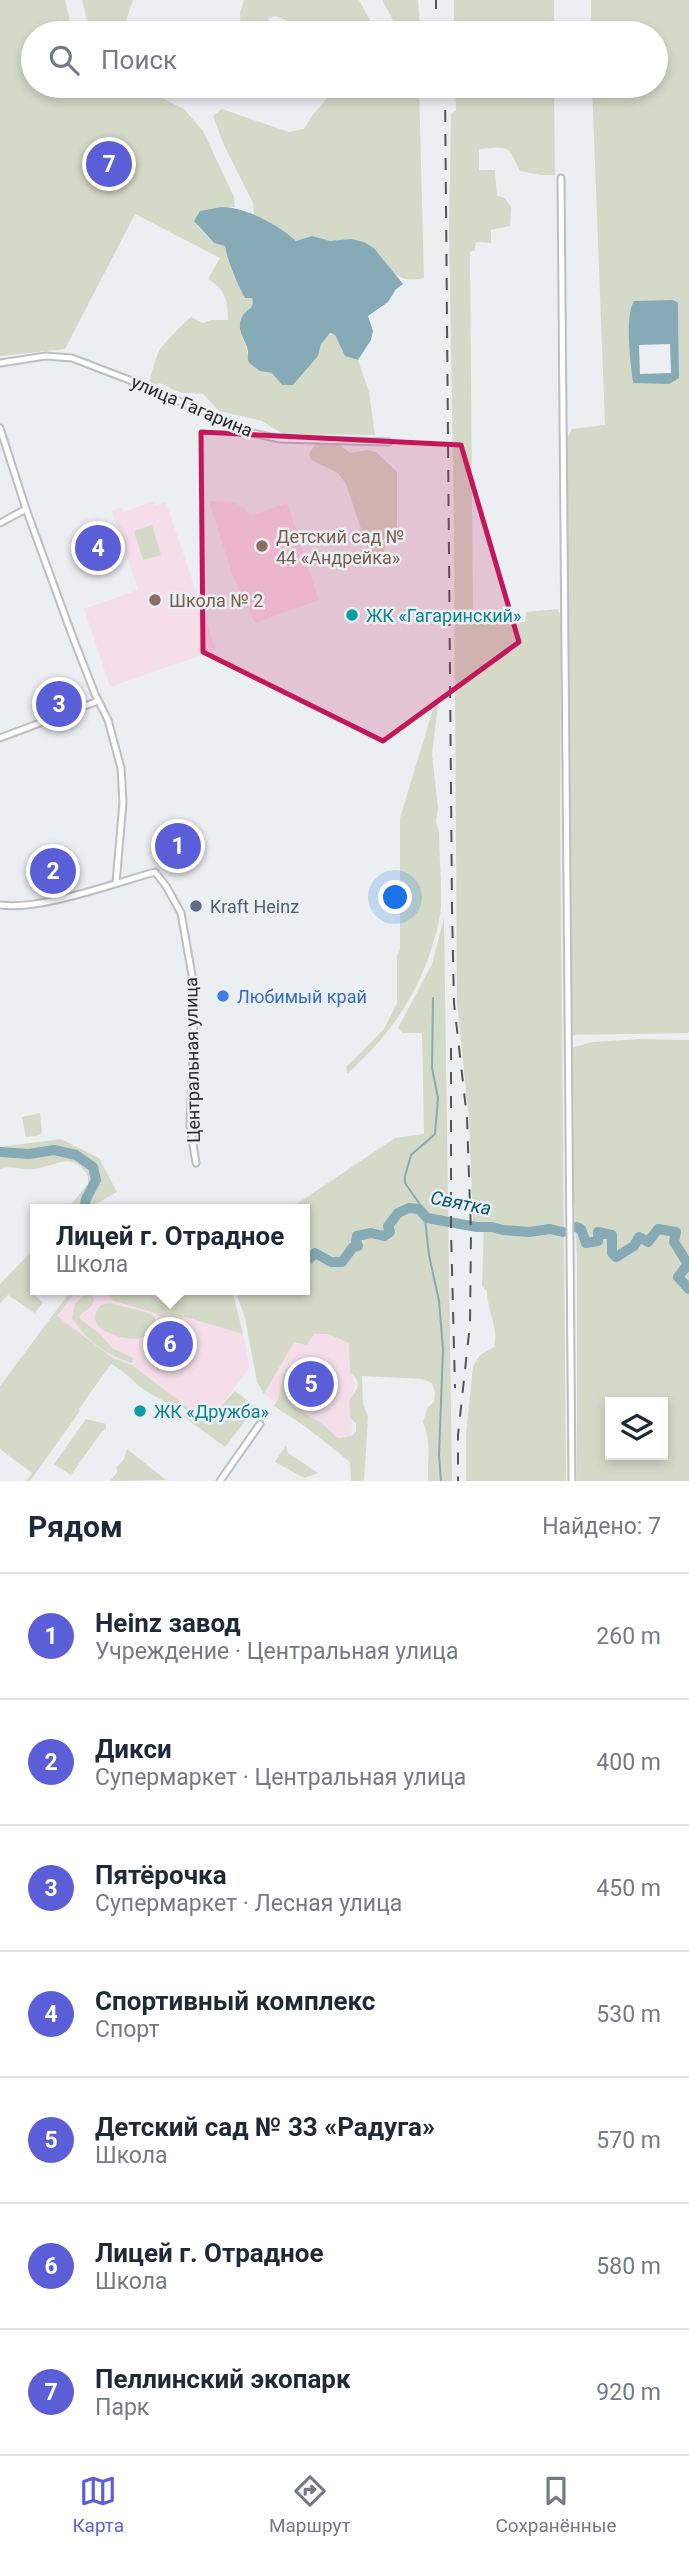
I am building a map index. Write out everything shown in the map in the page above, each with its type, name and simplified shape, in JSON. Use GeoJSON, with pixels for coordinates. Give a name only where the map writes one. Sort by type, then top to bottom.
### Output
{"type":"FeatureCollection","features":[{"type":"Feature","properties":{"kind":"street"},"geometry":{"type":"LineString","coordinates":[[561,178],[572,1481]]}},
{"type":"Feature","properties":{"kind":"street","name":"улица Гагарина"},"geometry":{"type":"LineString","coordinates":[[0,363],[46,356],[72,358],[145,386],[252,433],[280,439],[389,442]]}},
{"type":"Feature","properties":{"kind":"street"},"geometry":{"type":"LineString","coordinates":[[0,428],[26,509],[108,720],[124,780],[116,883]]}},
{"type":"Feature","properties":{"kind":"street"},"geometry":{"type":"LineString","coordinates":[[0,523],[26,509]]}},
{"type":"Feature","properties":{"kind":"street"},"geometry":{"type":"LineString","coordinates":[[0,738],[99,701]]}},
{"type":"Feature","properties":{"kind":"street","name":"Центральная улица"},"geometry":{"type":"LineString","coordinates":[[0,905],[20,906],[66,897],[155,872],[166,886],[181,913],[195,1001],[190,1126],[196,1163]]}},
{"type":"Feature","properties":{"kind":"street"},"geometry":{"type":"LineString","coordinates":[[220,1481],[260,1424]]}},
{"type":"Feature","properties":{"kind":"highlighted area"},"geometry":{"type":"Polygon","coordinates":[[[201,432],[461,445],[519,642],[383,741],[203,652],[201,432]]]}},
{"type":"Feature","properties":{"kind":"shaded area","name":"Школа № 2"},"geometry":{"type":"Polygon","coordinates":[[[153,501],[155,506],[166,502],[216,650],[110,687],[84,609],[138,590],[112,511],[122,507],[124,512],[153,501]]]}},
{"type":"Feature","properties":{"kind":"shaded area","name":"Детский сад № 44 «Андрейка»"},"geometry":{"type":"Polygon","coordinates":[[[209,501],[234,502],[250,516],[287,503],[319,600],[255,623],[233,577],[209,501]]]}},
{"type":"Feature","properties":{"kind":"shaded area"},"geometry":{"type":"Polygon","coordinates":[[[73,1295],[125,1295],[243,1334],[250,1367],[219,1408],[191,1410],[132,1365],[113,1358],[57,1316],[73,1295]]]}},
{"type":"Feature","properties":{"kind":"shaded area"},"geometry":{"type":"Polygon","coordinates":[[[355,1326],[351,1453],[264,1394],[292,1343],[309,1329],[355,1326]]]}},
{"type":"Feature","properties":{"kind":"green space"},"geometry":{"type":"Polygon","coordinates":[[[0,0],[65,0],[70,21],[21,21],[21,98],[162,98],[184,109],[203,131],[234,197],[235,207],[221,207],[197,226],[214,243],[225,246],[242,294],[245,298],[252,298],[251,307],[240,321],[249,363],[263,372],[272,373],[282,385],[293,385],[318,356],[326,334],[335,335],[345,356],[358,360],[369,392],[375,435],[283,434],[262,421],[219,411],[203,394],[180,392],[162,384],[148,386],[159,351],[191,317],[203,323],[228,320],[228,313],[222,291],[208,279],[220,258],[135,214],[65,349],[0,356],[0,0]]]}},
{"type":"Feature","properties":{"kind":"green space"},"geometry":{"type":"Polygon","coordinates":[[[82,0],[133,0],[126,21],[87,21],[82,0]]]}},
{"type":"Feature","properties":{"kind":"green space"},"geometry":{"type":"Polygon","coordinates":[[[244,0],[359,0],[370,21],[287,21],[276,16],[268,21],[240,21],[244,0]]]}},
{"type":"Feature","properties":{"kind":"green space"},"geometry":{"type":"Polygon","coordinates":[[[382,0],[418,0],[420,21],[394,21],[382,0]]]}},
{"type":"Feature","properties":{"kind":"green space"},"geometry":{"type":"Polygon","coordinates":[[[454,0],[554,0],[554,21],[454,21],[454,0]]]}},
{"type":"Feature","properties":{"kind":"green space"},"geometry":{"type":"Polygon","coordinates":[[[591,0],[689,0],[689,1033],[571,1035],[567,439],[572,429],[605,425],[592,98],[668,98],[668,21],[591,21],[591,0]],[[634,301],[634,383],[679,378],[678,303],[634,301]]]}},
{"type":"Feature","properties":{"kind":"green space"},"geometry":{"type":"Polygon","coordinates":[[[327,98],[419,98],[424,278],[413,280],[398,275],[378,252],[367,244],[312,238],[296,241],[254,215],[253,203],[224,145],[213,116],[222,109],[289,132],[304,129],[327,98]]]}},
{"type":"Feature","properties":{"kind":"green space"},"geometry":{"type":"Polygon","coordinates":[[[456,98],[554,98],[555,175],[520,171],[506,149],[479,149],[479,170],[495,170],[497,196],[505,198],[511,207],[510,226],[491,230],[491,243],[476,242],[475,250],[470,252],[473,621],[525,622],[526,612],[558,609],[561,620],[566,1481],[466,1481],[466,1435],[473,1366],[480,1355],[494,1347],[495,1340],[487,1291],[482,1286],[484,1224],[473,1222],[469,1119],[457,1003],[449,226],[451,114],[456,110],[456,98]]]}},
{"type":"Feature","properties":{"kind":"green space"},"geometry":{"type":"Polygon","coordinates":[[[316,443],[340,445],[350,453],[367,450],[376,452],[397,472],[397,530],[383,539],[386,544],[382,556],[372,562],[346,484],[338,473],[311,460],[309,454],[316,443]]]}},
{"type":"Feature","properties":{"kind":"green space"},"geometry":{"type":"Polygon","coordinates":[[[152,525],[161,555],[143,560],[134,531],[152,525]]]}},
{"type":"Feature","properties":{"kind":"green space"},"geometry":{"type":"Polygon","coordinates":[[[439,696],[432,755],[438,808],[436,822],[439,831],[441,898],[438,924],[431,950],[408,1002],[386,1033],[347,1074],[346,1067],[384,1029],[397,1003],[397,956],[400,950],[400,818],[439,696]]]}},
{"type":"Feature","properties":{"kind":"green space"},"geometry":{"type":"Polygon","coordinates":[[[444,918],[452,1481],[428,1481],[428,1445],[423,1422],[427,1408],[434,1402],[432,1383],[422,1379],[362,1376],[363,1403],[368,1417],[364,1481],[351,1481],[350,1462],[274,1406],[286,1369],[293,1369],[301,1383],[293,1401],[295,1408],[321,1423],[338,1438],[352,1436],[356,1431],[356,1424],[350,1417],[349,1401],[358,1383],[350,1372],[349,1343],[329,1334],[314,1334],[307,1345],[294,1342],[264,1394],[257,1382],[245,1318],[237,1295],[310,1295],[310,1204],[296,1204],[395,1138],[424,1134],[422,1033],[402,1033],[398,1028],[432,964],[444,918]]]}},
{"type":"Feature","properties":{"kind":"green space"},"geometry":{"type":"Polygon","coordinates":[[[689,1040],[689,1481],[577,1481],[577,1256],[569,1101],[571,1048],[592,1042],[689,1040]]]}},
{"type":"Feature","properties":{"kind":"green space"},"geometry":{"type":"Polygon","coordinates":[[[40,1113],[42,1133],[26,1137],[22,1117],[40,1113]]]}},
{"type":"Feature","properties":{"kind":"green space"},"geometry":{"type":"Polygon","coordinates":[[[61,1139],[99,1158],[117,1192],[96,1204],[71,1204],[88,1184],[88,1176],[76,1163],[70,1161],[33,1169],[0,1169],[0,1147],[61,1139]]]}},
{"type":"Feature","properties":{"kind":"green space"},"geometry":{"type":"Polygon","coordinates":[[[30,1253],[30,1295],[43,1302],[35,1313],[8,1295],[0,1303],[0,1284],[30,1253]]]}},
{"type":"Feature","properties":{"kind":"green space"},"geometry":{"type":"Polygon","coordinates":[[[73,1295],[57,1316],[113,1358],[132,1365],[191,1410],[219,1408],[235,1391],[256,1407],[225,1447],[184,1417],[188,1411],[182,1407],[177,1411],[111,1364],[30,1481],[26,1481],[32,1473],[0,1449],[0,1386],[67,1296],[73,1295]]]}},
{"type":"Feature","properties":{"kind":"green space"},"geometry":{"type":"Polygon","coordinates":[[[84,1295],[94,1298],[91,1306],[79,1318],[101,1335],[112,1348],[133,1358],[132,1363],[114,1356],[86,1336],[72,1319],[75,1304],[84,1295]]]}},
{"type":"Feature","properties":{"kind":"green space"},"geometry":{"type":"Polygon","coordinates":[[[107,1295],[233,1295],[243,1334],[182,1316],[184,1324],[180,1326],[152,1312],[114,1301],[107,1295]]]}},
{"type":"Feature","properties":{"kind":"green space"},"geometry":{"type":"Polygon","coordinates":[[[109,1303],[154,1316],[154,1332],[134,1339],[113,1335],[100,1328],[95,1319],[97,1310],[101,1305],[109,1303]]]}},
{"type":"Feature","properties":{"kind":"green space"},"geometry":{"type":"Polygon","coordinates":[[[86,1419],[106,1424],[106,1429],[71,1475],[54,1464],[86,1419]]]}},
{"type":"Feature","properties":{"kind":"green space"},"geometry":{"type":"Polygon","coordinates":[[[286,1445],[288,1453],[318,1473],[304,1478],[275,1462],[286,1445]]]}},
{"type":"Feature","properties":{"kind":"green space"},"geometry":{"type":"Polygon","coordinates":[[[127,1449],[166,1480],[110,1481],[118,1471],[116,1468],[124,1459],[127,1449]]]}},
{"type":"Feature","properties":{"kind":"water"},"geometry":{"type":"Polygon","coordinates":[[[222,207],[241,210],[261,218],[296,241],[312,236],[330,241],[351,239],[374,248],[403,284],[396,289],[388,302],[368,316],[373,331],[371,340],[358,360],[345,356],[335,335],[330,333],[321,344],[318,356],[293,385],[282,385],[272,373],[260,371],[249,363],[240,322],[252,305],[252,298],[245,298],[242,293],[225,246],[214,243],[194,221],[200,211],[222,207]]]}},
{"type":"Feature","properties":{"kind":"water"},"geometry":{"type":"Polygon","coordinates":[[[673,300],[678,303],[679,378],[669,384],[633,383],[629,318],[634,301],[673,300]],[[670,344],[639,345],[640,374],[671,373],[670,344]]]}},
{"type":"Feature","properties":{"kind":"waterway"},"geometry":{"type":"LineString","coordinates":[[433,998],[432,1068],[438,1098],[435,1134],[411,1155],[405,1183],[424,1210],[429,1255],[439,1301],[443,1349],[439,1455],[441,1481]]}},
{"type":"Feature","properties":{"kind":"waterway","name":"Святка"},"geometry":{"type":"LineString","coordinates":[[0,1152],[29,1154],[54,1150],[76,1155],[93,1167],[96,1180],[85,1204]]}},
{"type":"Feature","properties":{"kind":"waterway","name":"Святка"},"geometry":{"type":"LineString","coordinates":[[310,1258],[315,1253],[331,1262],[342,1262],[353,1247],[358,1246],[357,1236],[371,1233],[384,1236],[390,1232],[388,1226],[398,1213],[409,1208],[419,1209],[427,1218],[477,1227],[529,1232],[550,1229],[563,1232]]}},
{"type":"Feature","properties":{"kind":"waterway","name":"Святка"},"geometry":{"type":"LineString","coordinates":[[576,1227],[581,1229],[586,1243],[598,1241],[598,1232],[612,1235],[612,1253],[616,1257],[634,1246],[639,1237],[648,1242],[658,1229],[676,1232],[674,1242],[688,1264],[678,1277],[689,1289]]}},
{"type":"Feature","properties":{"kind":"railway"},"geometry":{"type":"LineString","coordinates":[[436,0],[436,21]]}},
{"type":"Feature","properties":{"kind":"railway"},"geometry":{"type":"LineString","coordinates":[[445,98],[454,1003],[467,1118],[471,1233],[470,1324],[458,1435],[458,1481]]}},
{"type":"Feature","properties":{"kind":"railway"},"geometry":{"type":"LineString","coordinates":[[451,1048],[451,1230],[455,1388]]}},
{"type":"Feature","properties":{"kind":"place","name":"Пеллинский экопарк"},"geometry":{"type":"Point","coordinates":[109,164]}},
{"type":"Feature","properties":{"kind":"place","name":"Детский сад № 44 «Андрейка»"},"geometry":{"type":"Point","coordinates":[262,546]}},
{"type":"Feature","properties":{"kind":"place","name":"Спортивный комплекс"},"geometry":{"type":"Point","coordinates":[98,548]}},
{"type":"Feature","properties":{"kind":"place","name":"Школа № 2"},"geometry":{"type":"Point","coordinates":[155,600]}},
{"type":"Feature","properties":{"kind":"place","name":"ЖК «Гагаринский»"},"geometry":{"type":"Point","coordinates":[352,615]}},
{"type":"Feature","properties":{"kind":"place","name":"Пятёрочка"},"geometry":{"type":"Point","coordinates":[59,704]}},
{"type":"Feature","properties":{"kind":"place","name":"Heinz завод"},"geometry":{"type":"Point","coordinates":[178,846]}},
{"type":"Feature","properties":{"kind":"place","name":"Дикси"},"geometry":{"type":"Point","coordinates":[53,871]}},
{"type":"Feature","properties":{"kind":"place","name":"Kraft Heinz"},"geometry":{"type":"Point","coordinates":[196,906]}},
{"type":"Feature","properties":{"kind":"place","name":"Любимый край"},"geometry":{"type":"Point","coordinates":[223,996]}},
{"type":"Feature","properties":{"kind":"place","name":"Лицей г. Отрадное"},"geometry":{"type":"Point","coordinates":[170,1344]}},
{"type":"Feature","properties":{"kind":"place","name":"Детский сад № 33 «Радуга»"},"geometry":{"type":"Point","coordinates":[311,1384]}},
{"type":"Feature","properties":{"kind":"place","name":"ЖК «Дружба»"},"geometry":{"type":"Point","coordinates":[140,1411]}}]}
